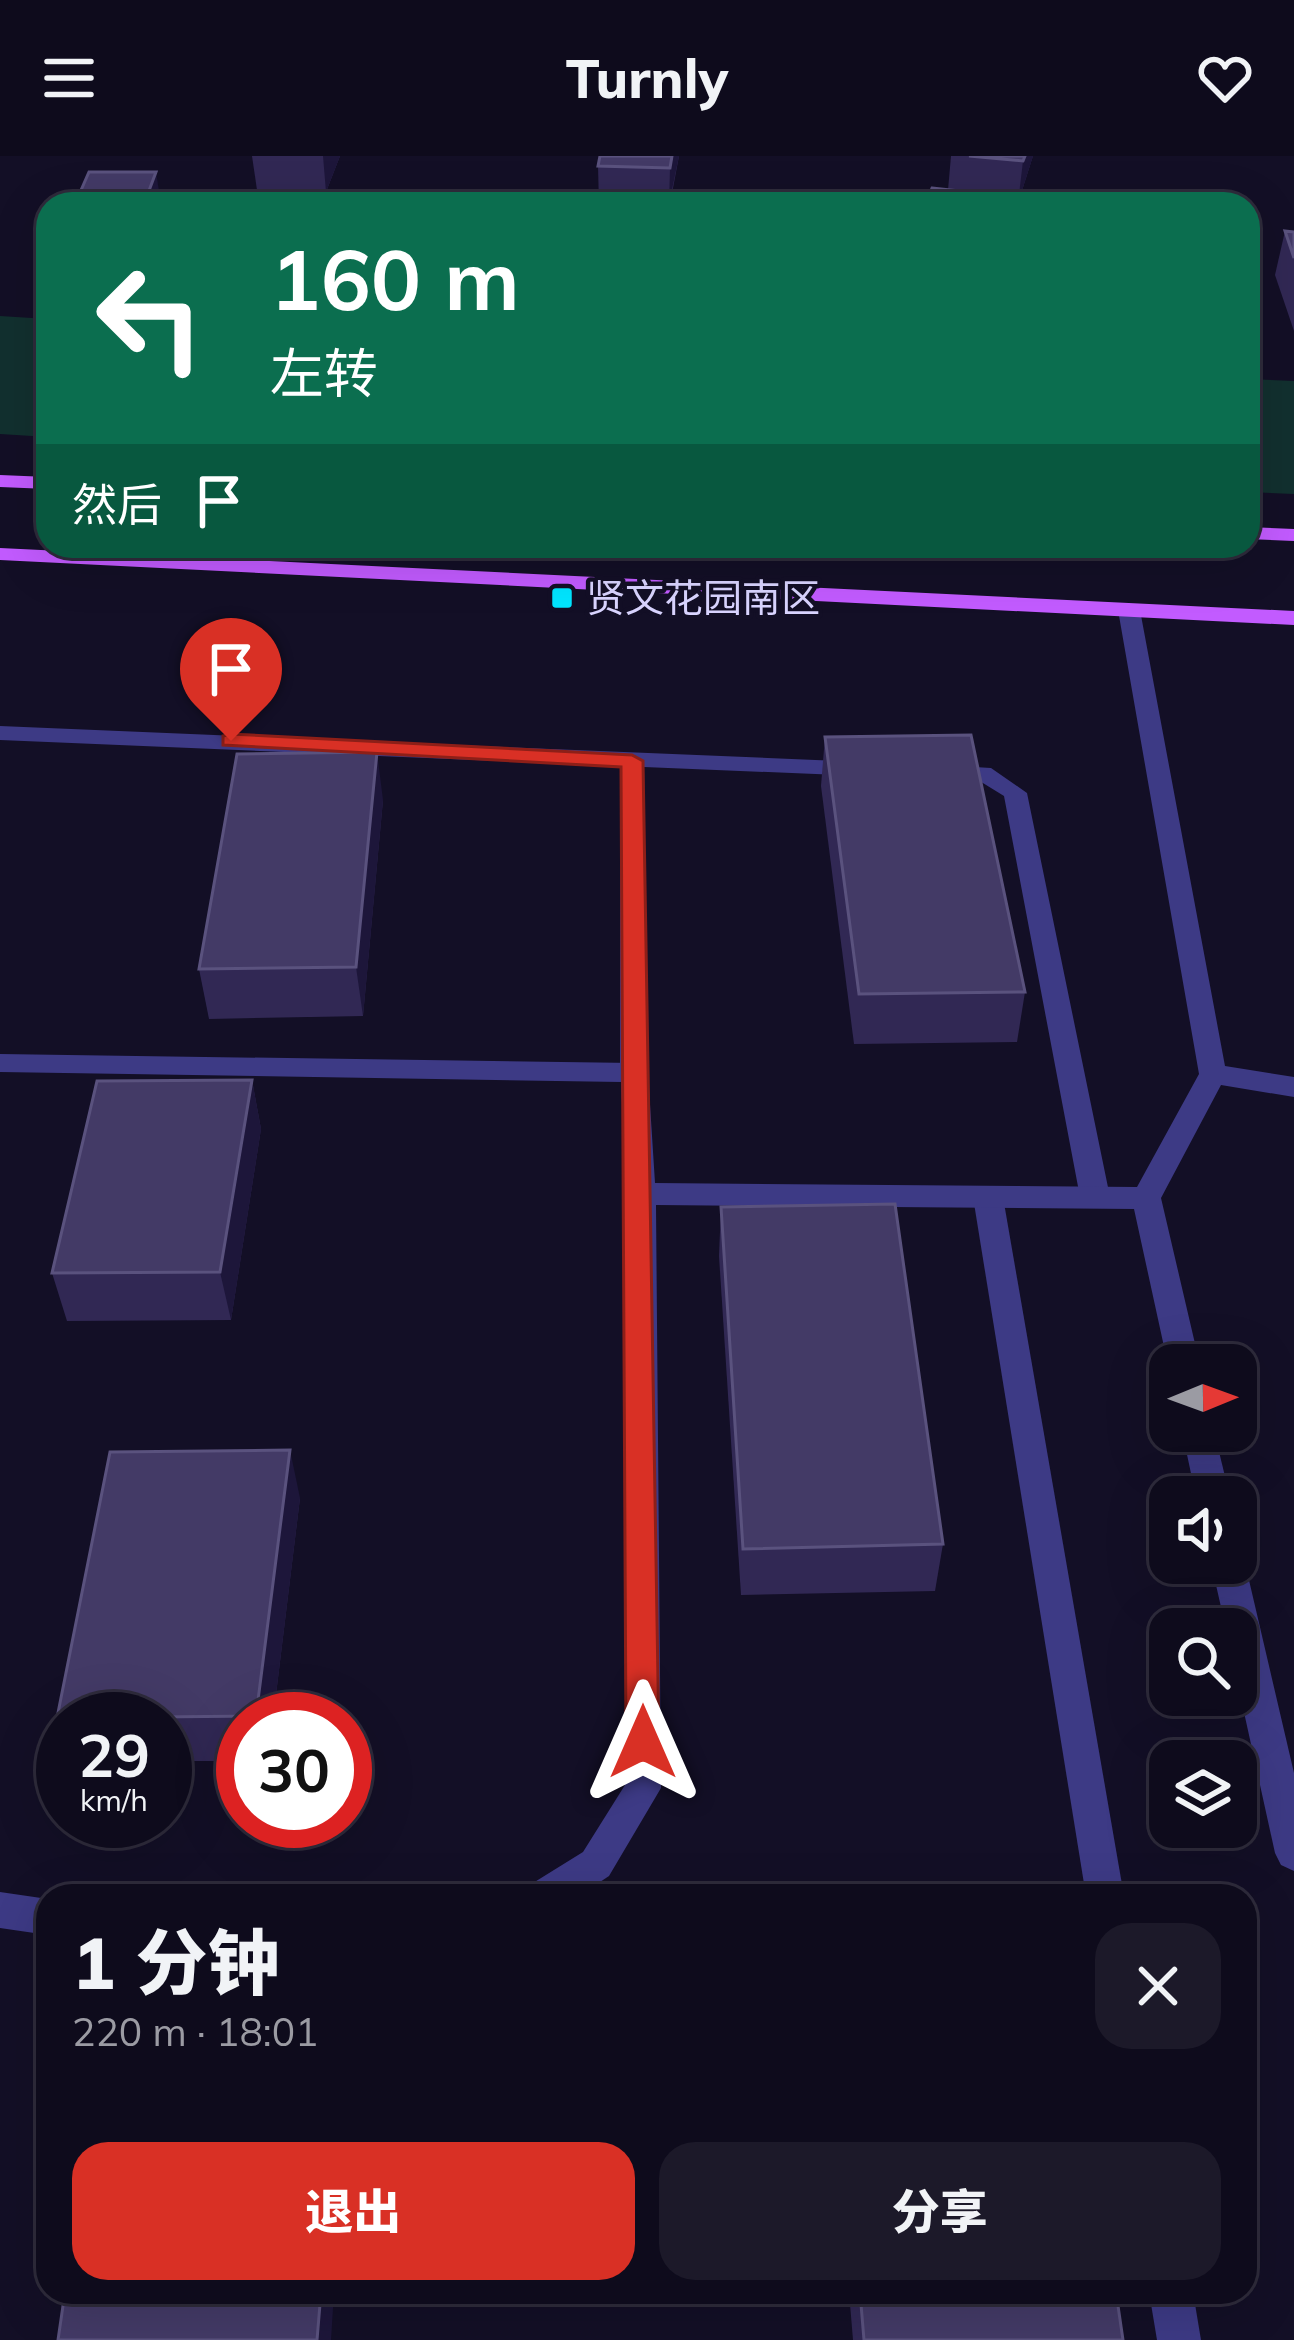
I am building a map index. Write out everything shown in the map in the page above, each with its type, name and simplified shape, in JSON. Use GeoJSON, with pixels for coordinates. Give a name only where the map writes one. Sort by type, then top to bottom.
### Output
{"type":"FeatureCollection","features":[{"type":"Feature","properties":{"kind":"main road"},"geometry":{"type":"LineString","coordinates":[[0,481],[36,482]]}},
{"type":"Feature","properties":{"kind":"main road"},"geometry":{"type":"LineString","coordinates":[[1260,534],[1294,535]]}},
{"type":"Feature","properties":{"kind":"main road"},"geometry":{"type":"LineString","coordinates":[[0,554],[36,554]]}},
{"type":"Feature","properties":{"kind":"main road"},"geometry":{"type":"LineString","coordinates":[[280,558],[1294,618]]}},
{"type":"Feature","properties":{"kind":"street"},"geometry":{"type":"LineString","coordinates":[[1129,610],[1213,1074],[1146,1198],[1179,1344]]}},
{"type":"Feature","properties":{"kind":"street"},"geometry":{"type":"LineString","coordinates":[[0,733],[983,773],[1015,793],[1095,1197]]}},
{"type":"Feature","properties":{"kind":"street"},"geometry":{"type":"LineString","coordinates":[[565,1884],[596,1864],[643,1788],[632,761]]}},
{"type":"Feature","properties":{"kind":"street"},"geometry":{"type":"LineString","coordinates":[[0,1063],[634,1073]]}},
{"type":"Feature","properties":{"kind":"street"},"geometry":{"type":"LineString","coordinates":[[1213,1074],[1294,1087]]}},
{"type":"Feature","properties":{"kind":"street"},"geometry":{"type":"LineString","coordinates":[[640,1194],[1146,1198]]}},
{"type":"Feature","properties":{"kind":"street"},"geometry":{"type":"LineString","coordinates":[[988,1197],[1103,1884]]}},
{"type":"Feature","properties":{"kind":"street"},"geometry":{"type":"LineString","coordinates":[[1233,1584],[1294,1853]]}},
{"type":"Feature","properties":{"kind":"street"},"geometry":{"type":"LineString","coordinates":[[0,1910],[36,1915]]}},
{"type":"Feature","properties":{"kind":"street"},"geometry":{"type":"LineString","coordinates":[[1173,2304],[1179,2340]]}},
{"type":"Feature","properties":{"kind":"green space"},"geometry":{"type":"Polygon","coordinates":[[[0,316],[36,318],[36,436],[0,434],[0,316]]]}},
{"type":"Feature","properties":{"kind":"green space"},"geometry":{"type":"Polygon","coordinates":[[[1260,380],[1294,381],[1294,494],[1260,493],[1260,380]]]}},
{"type":"Feature","properties":{"kind":"building"},"geometry":{"type":"Polygon","coordinates":[[[600,156],[672,156],[670,168],[598,166],[600,156]]]}},
{"type":"Feature","properties":{"kind":"building"},"geometry":{"type":"Polygon","coordinates":[[[969,156],[1025,156],[1023,161],[969,156]]]}},
{"type":"Feature","properties":{"kind":"building"},"geometry":{"type":"Polygon","coordinates":[[[89,172],[156,172],[148,192],[80,192],[89,172]]]}},
{"type":"Feature","properties":{"kind":"building"},"geometry":{"type":"Polygon","coordinates":[[[1285,231],[1294,232],[1294,258],[1285,231]]]}},
{"type":"Feature","properties":{"kind":"building"},"geometry":{"type":"Polygon","coordinates":[[[971,735],[1025,992],[859,994],[825,737],[971,735]]]}},
{"type":"Feature","properties":{"kind":"building"},"geometry":{"type":"Polygon","coordinates":[[[377,752],[356,967],[199,969],[237,754],[377,752]]]}},
{"type":"Feature","properties":{"kind":"building"},"geometry":{"type":"Polygon","coordinates":[[[252,1080],[220,1272],[52,1273],[97,1081],[252,1080]]]}},
{"type":"Feature","properties":{"kind":"building"},"geometry":{"type":"Polygon","coordinates":[[[895,1204],[943,1544],[743,1549],[721,1207],[895,1204]]]}},
{"type":"Feature","properties":{"kind":"building"},"geometry":{"type":"Polygon","coordinates":[[[290,1450],[259,1692],[216,1692],[216,1716],[192,1717],[192,1692],[62,1692],[110,1452],[290,1450]]]}},
{"type":"Feature","properties":{"kind":"building"},"geometry":{"type":"Polygon","coordinates":[[[63,2304],[320,2304],[317,2340],[58,2340],[63,2304]]]}},
{"type":"Feature","properties":{"kind":"building"},"geometry":{"type":"Polygon","coordinates":[[[861,2304],[1118,2304],[1123,2340],[864,2340],[861,2304]]]}},
{"type":"Feature","properties":{"kind":"place","name":"贤文花园南区"},"geometry":{"type":"Point","coordinates":[562,598]}},
{"type":"Feature","properties":{"kind":"route"},"geometry":{"type":"LineString","coordinates":[[231,741],[632,761],[643,1742]]}}]}
